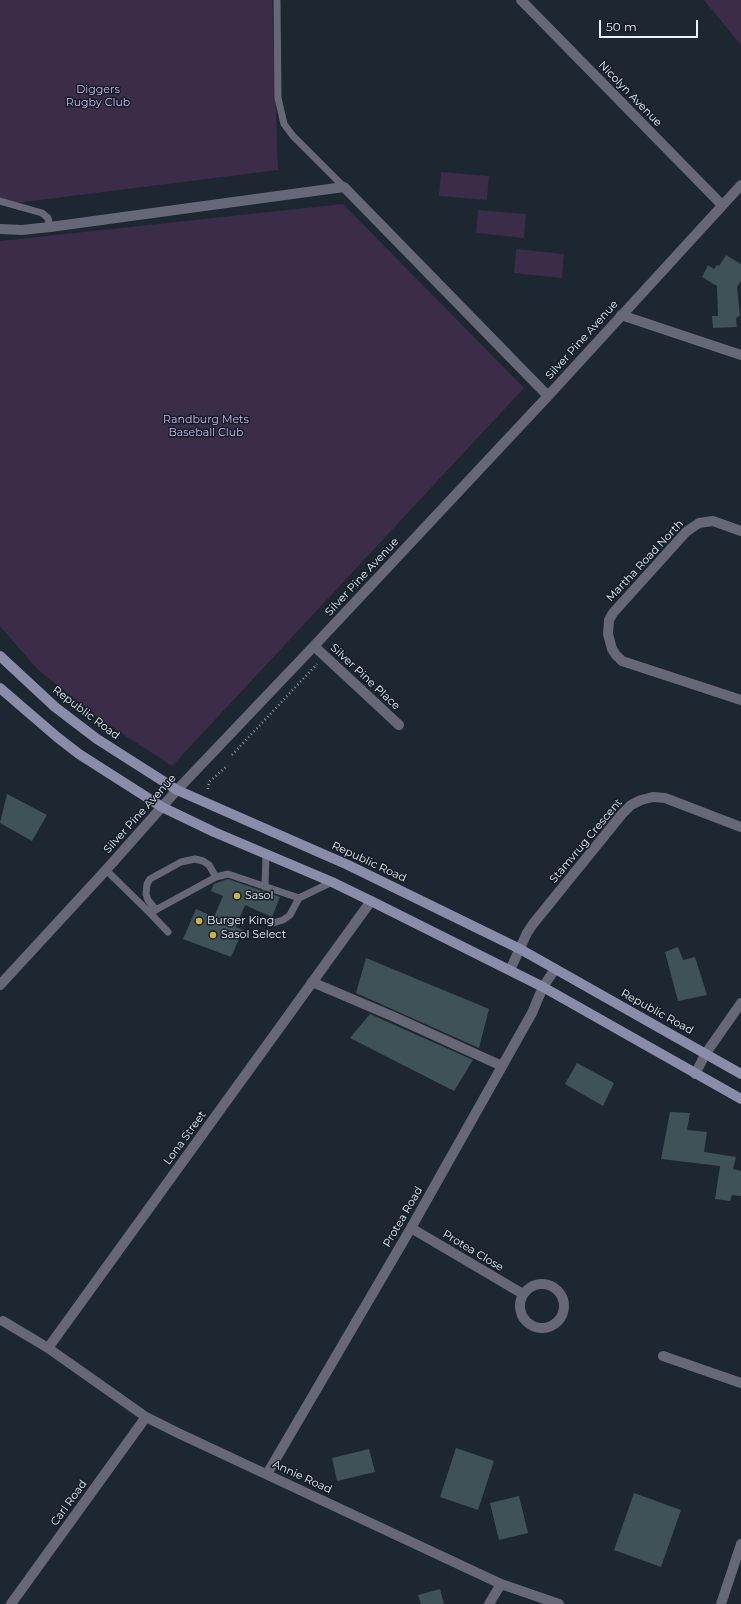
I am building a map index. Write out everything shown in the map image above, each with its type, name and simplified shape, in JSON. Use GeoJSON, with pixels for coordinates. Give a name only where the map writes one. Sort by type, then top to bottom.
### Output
{"type":"FeatureCollection","features":[{"type":"Feature","properties":{"kind":"main road","name":"Republic Road"},"geometry":{"type":"LineString","coordinates":[[0,656],[55,707],[97,739],[177,790],[348,865],[520,949],[706,1052],[741,1074]]}},
{"type":"Feature","properties":{"kind":"main road"},"geometry":{"type":"LineString","coordinates":[[0,688],[79,754],[162,807],[214,832],[332,882],[510,970],[543,987],[694,1074],[741,1099]]}},
{"type":"Feature","properties":{"kind":"street","name":"Nicolyn Avenue"},"geometry":{"type":"LineString","coordinates":[[522,0],[722,205]]}},
{"type":"Feature","properties":{"kind":"street","name":"Silver Pine Avenue"},"geometry":{"type":"LineString","coordinates":[[0,985],[177,790],[548,396],[741,184]]}},
{"type":"Feature","properties":{"kind":"street"},"geometry":{"type":"LineString","coordinates":[[0,229],[22,230],[50,227],[344,187],[548,396]]}},
{"type":"Feature","properties":{"kind":"street"},"geometry":{"type":"LineString","coordinates":[[621,315],[741,354]]}},
{"type":"Feature","properties":{"kind":"street","name":"Martha Road North"},"geometry":{"type":"LineString","coordinates":[[741,531],[712,521],[694,526],[686,532],[613,613],[608,628],[609,641],[616,655],[622,661],[741,700]]}},
{"type":"Feature","properties":{"kind":"street","name":"Silver Pine Place"},"geometry":{"type":"LineString","coordinates":[[314,646],[399,725]]}},
{"type":"Feature","properties":{"kind":"street","name":"Stamvrug Crescent"},"geometry":{"type":"LineString","coordinates":[[510,970],[533,924],[622,814],[636,803],[653,797],[665,798],[741,827]]}},
{"type":"Feature","properties":{"kind":"street","name":"Lona Street"},"geometry":{"type":"LineString","coordinates":[[48,1348],[371,901]]}},
{"type":"Feature","properties":{"kind":"street","name":"Protea Road"},"geometry":{"type":"LineString","coordinates":[[267,1474],[411,1228],[532,1013],[543,987],[555,969]]}},
{"type":"Feature","properties":{"kind":"street"},"geometry":{"type":"LineString","coordinates":[[312,982],[392,1016],[502,1066]]}},
{"type":"Feature","properties":{"kind":"street"},"geometry":{"type":"LineString","coordinates":[[694,1074],[706,1052],[741,1003]]}},
{"type":"Feature","properties":{"kind":"street","name":"Protea Close"},"geometry":{"type":"LineString","coordinates":[[411,1228],[523,1294]]}},
{"type":"Feature","properties":{"kind":"street"},"geometry":{"type":"LineString","coordinates":[[538,1284],[550,1285],[556,1288],[560,1293],[564,1305],[561,1317],[552,1325],[546,1327],[534,1326],[528,1323],[524,1318],[520,1306],[523,1294],[538,1284]]}},
{"type":"Feature","properties":{"kind":"street"},"geometry":{"type":"LineString","coordinates":[[3,1321],[48,1348]]}},
{"type":"Feature","properties":{"kind":"street","name":"Annie Road"},"geometry":{"type":"LineString","coordinates":[[48,1348],[146,1417],[501,1584],[559,1604]]}},
{"type":"Feature","properties":{"kind":"street"},"geometry":{"type":"LineString","coordinates":[[663,1356],[741,1383]]}},
{"type":"Feature","properties":{"kind":"street","name":"Carl Road"},"geometry":{"type":"LineString","coordinates":[[11,1604],[146,1417]]}},
{"type":"Feature","properties":{"kind":"street"},"geometry":{"type":"LineString","coordinates":[[721,1604],[741,1544]]}},
{"type":"Feature","properties":{"kind":"street"},"geometry":{"type":"LineString","coordinates":[[489,1604],[501,1584]]}},
{"type":"Feature","properties":{"kind":"lane"},"geometry":{"type":"LineString","coordinates":[[277,0],[278,98],[284,124],[293,136],[344,187]]}},
{"type":"Feature","properties":{"kind":"lane"},"geometry":{"type":"LineString","coordinates":[[0,201],[42,213],[48,218],[50,227]]}},
{"type":"Feature","properties":{"kind":"lane"},"geometry":{"type":"LineString","coordinates":[[265,888],[266,854]]}},
{"type":"Feature","properties":{"kind":"lane"},"geometry":{"type":"LineString","coordinates":[[153,912],[146,894],[147,884],[150,880],[181,862],[195,859],[203,861],[208,865],[216,878]]}},
{"type":"Feature","properties":{"kind":"lane"},"geometry":{"type":"LineString","coordinates":[[106,870],[153,912],[168,932]]}},
{"type":"Feature","properties":{"kind":"lane"},"geometry":{"type":"LineString","coordinates":[[153,912],[216,878],[228,874],[265,888],[298,898]]}},
{"type":"Feature","properties":{"kind":"lane"},"geometry":{"type":"LineString","coordinates":[[273,923],[283,920],[290,914],[298,898],[332,882]]}},
{"type":"Feature","properties":{"kind":"path"},"geometry":{"type":"LineString","coordinates":[[232,755],[319,662]]}},
{"type":"Feature","properties":{"kind":"path"},"geometry":{"type":"LineString","coordinates":[[208,789],[209,782],[227,766]]}},
{"type":"Feature","properties":{"kind":"green space","name":"Diggers Rugby Club"},"geometry":{"type":"Polygon","coordinates":[[[0,0],[272,0],[278,170],[0,205],[0,0]]]}},
{"type":"Feature","properties":{"kind":"green space"},"geometry":{"type":"Polygon","coordinates":[[[704,0],[741,0],[741,45],[704,0]]]}},
{"type":"Feature","properties":{"kind":"green space"},"geometry":{"type":"Polygon","coordinates":[[[441,172],[489,176],[487,200],[439,196],[441,172]]]}},
{"type":"Feature","properties":{"kind":"green space","name":"Randburg Mets Baseball Club"},"geometry":{"type":"Polygon","coordinates":[[[343,204],[524,388],[172,766],[103,721],[38,670],[0,626],[0,241],[343,204]]]}},
{"type":"Feature","properties":{"kind":"green space"},"geometry":{"type":"Polygon","coordinates":[[[478,210],[526,214],[524,238],[476,233],[478,210]]]}},
{"type":"Feature","properties":{"kind":"green space"},"geometry":{"type":"Polygon","coordinates":[[[516,249],[564,254],[562,278],[514,273],[516,249]]]}},
{"type":"Feature","properties":{"kind":"building"},"geometry":{"type":"Polygon","coordinates":[[[726,255],[741,264],[741,281],[737,287],[740,316],[736,319],[737,327],[713,328],[712,316],[718,316],[717,286],[702,277],[708,265],[714,269],[717,265],[719,266],[726,255]]]}},
{"type":"Feature","properties":{"kind":"building"},"geometry":{"type":"Polygon","coordinates":[[[7,794],[47,815],[32,841],[0,823],[7,794]]]}},
{"type":"Feature","properties":{"kind":"building"},"geometry":{"type":"Polygon","coordinates":[[[228,879],[280,897],[272,917],[245,905],[236,927],[243,930],[231,957],[183,939],[196,909],[214,917],[223,896],[211,891],[214,884],[228,879]]]}},
{"type":"Feature","properties":{"kind":"building"},"geometry":{"type":"Polygon","coordinates":[[[678,947],[683,960],[695,957],[707,995],[678,1001],[665,952],[678,947]]]}},
{"type":"Feature","properties":{"kind":"building"},"geometry":{"type":"Polygon","coordinates":[[[366,958],[489,1009],[479,1048],[356,993],[366,958]]]}},
{"type":"Feature","properties":{"kind":"building"},"geometry":{"type":"Polygon","coordinates":[[[370,1014],[473,1060],[454,1091],[350,1038],[370,1014]]]}},
{"type":"Feature","properties":{"kind":"building"},"geometry":{"type":"Polygon","coordinates":[[[577,1063],[614,1083],[603,1106],[565,1084],[577,1063]]]}},
{"type":"Feature","properties":{"kind":"building"},"geometry":{"type":"Polygon","coordinates":[[[670,1112],[690,1113],[687,1130],[707,1132],[704,1152],[736,1157],[733,1169],[741,1171],[741,1196],[732,1195],[730,1201],[715,1199],[720,1166],[661,1159],[670,1112]]]}},
{"type":"Feature","properties":{"kind":"building"},"geometry":{"type":"Polygon","coordinates":[[[456,1448],[494,1461],[478,1510],[440,1497],[456,1448]]]}},
{"type":"Feature","properties":{"kind":"building"},"geometry":{"type":"Polygon","coordinates":[[[369,1449],[375,1472],[337,1481],[332,1458],[369,1449]]]}},
{"type":"Feature","properties":{"kind":"building"},"geometry":{"type":"Polygon","coordinates":[[[634,1493],[681,1510],[661,1567],[614,1550],[634,1493]]]}},
{"type":"Feature","properties":{"kind":"building"},"geometry":{"type":"Polygon","coordinates":[[[519,1496],[528,1533],[499,1540],[490,1503],[519,1496]]]}},
{"type":"Feature","properties":{"kind":"building"},"geometry":{"type":"Polygon","coordinates":[[[440,1589],[444,1604],[421,1604],[418,1595],[440,1589]]]}},
{"type":"Feature","properties":{"kind":"place","name":"Sasol"},"geometry":{"type":"Point","coordinates":[237,896]}},
{"type":"Feature","properties":{"kind":"place","name":"Burger King"},"geometry":{"type":"Point","coordinates":[199,921]}},
{"type":"Feature","properties":{"kind":"place","name":"Sasol Select"},"geometry":{"type":"Point","coordinates":[213,935]}}]}
